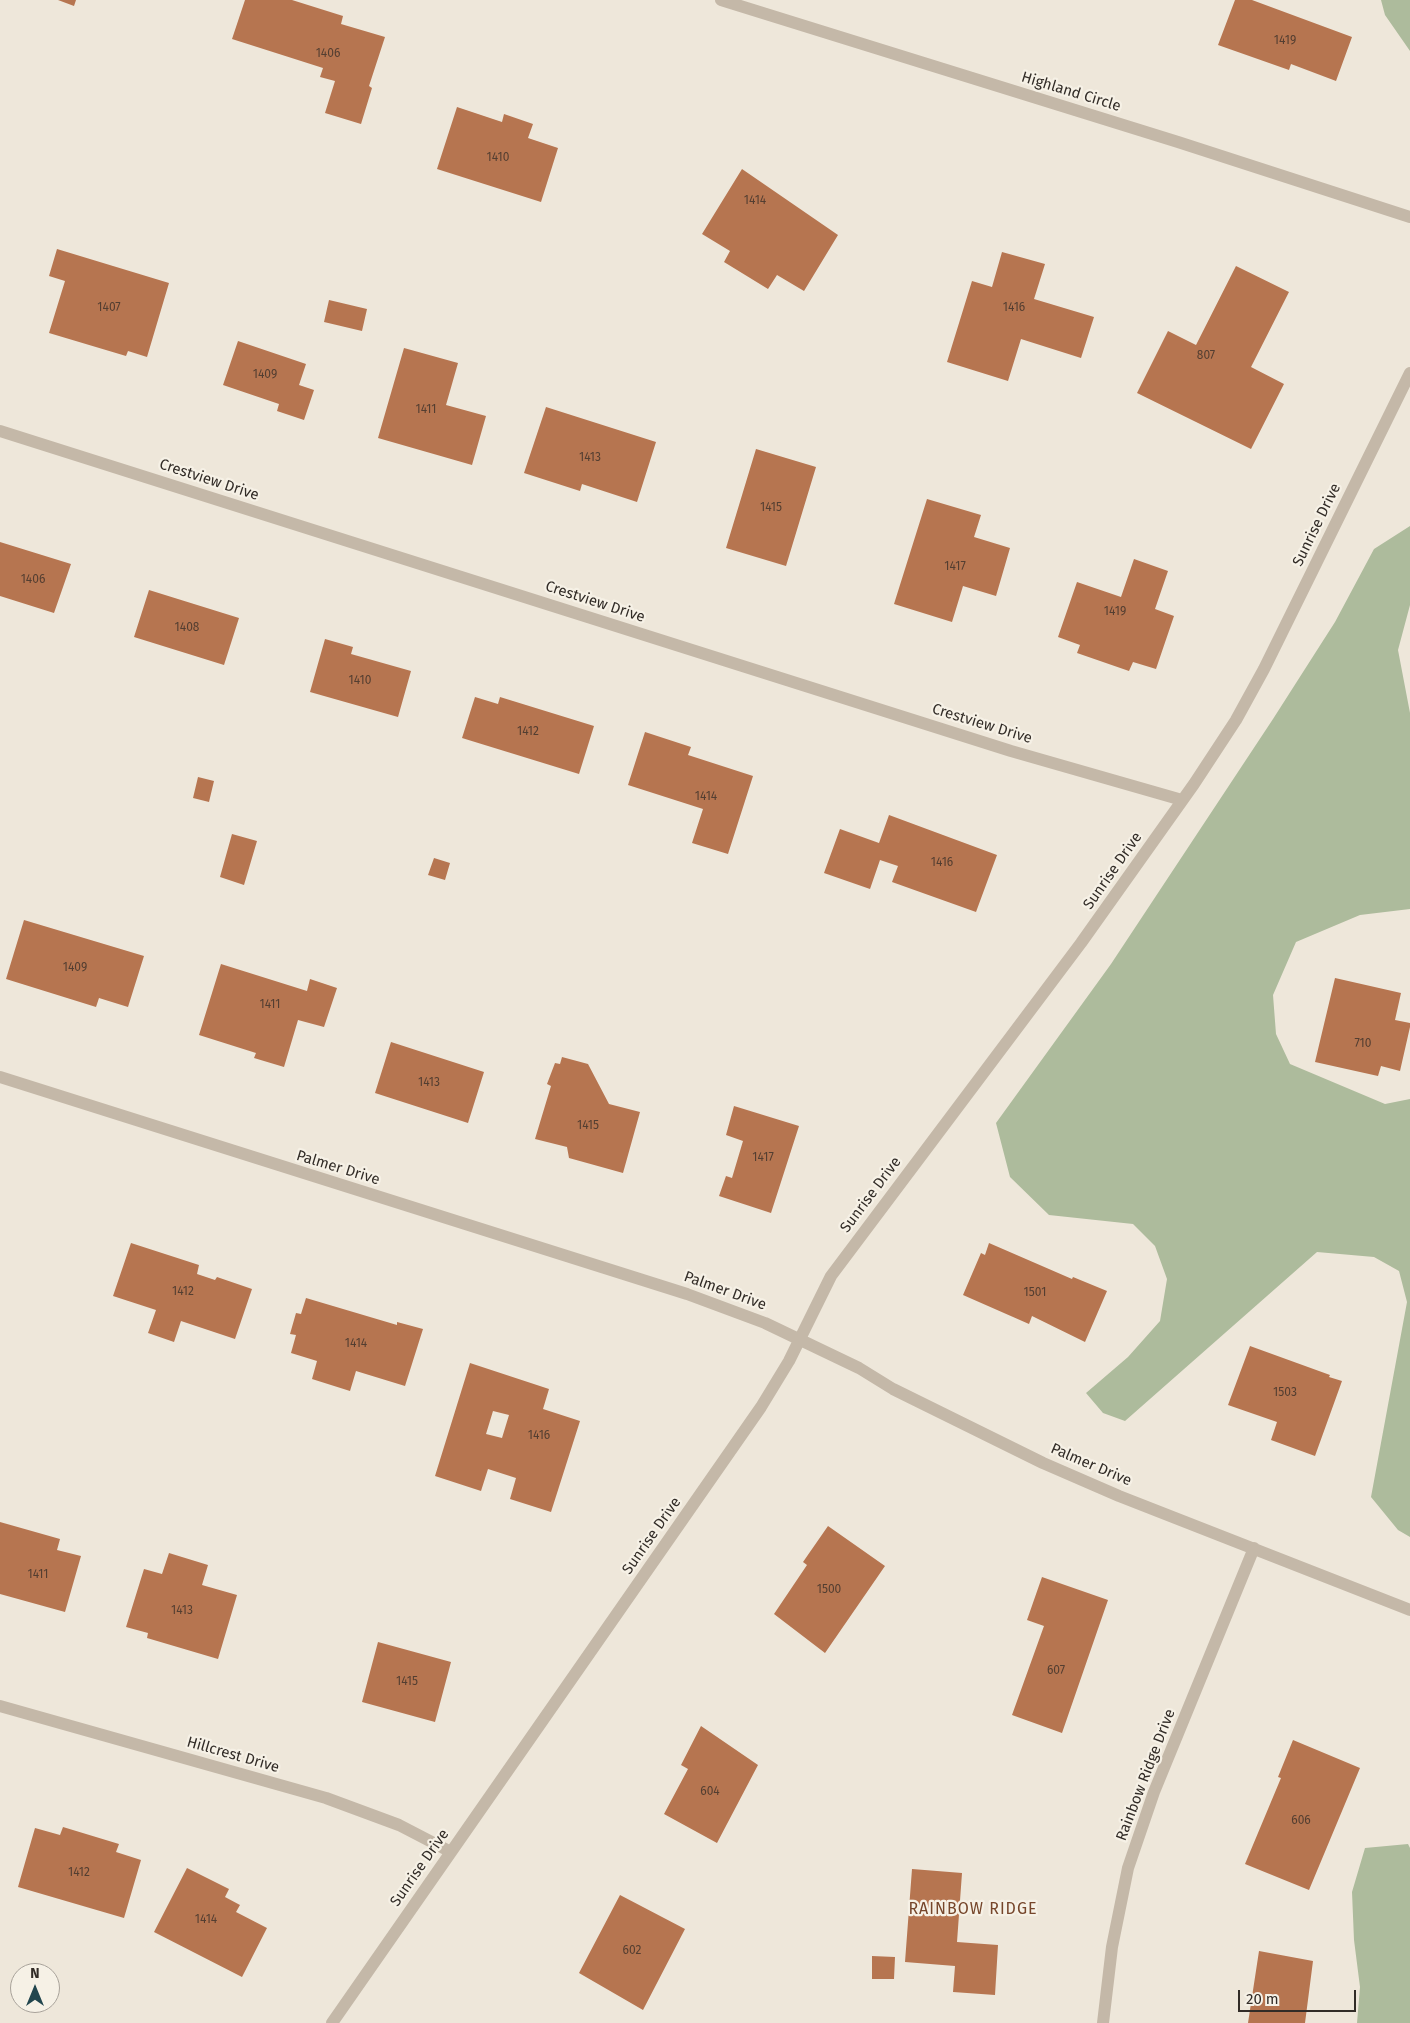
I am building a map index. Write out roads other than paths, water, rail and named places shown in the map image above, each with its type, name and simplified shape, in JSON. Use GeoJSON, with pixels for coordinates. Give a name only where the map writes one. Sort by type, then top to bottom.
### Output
{"type":"FeatureCollection","features":[{"type":"Feature","properties":{"kind":"street","name":"Highland Circle"},"geometry":{"type":"LineString","coordinates":[[721,0],[1410,217]]}},
{"type":"Feature","properties":{"kind":"street","name":"Sunrise Drive"},"geometry":{"type":"LineString","coordinates":[[332,2023],[756,1415],[789,1360],[837,1269],[1081,943],[1236,720],[1264,669],[1410,373]]}},
{"type":"Feature","properties":{"kind":"street","name":"Crestview Drive"},"geometry":{"type":"LineString","coordinates":[[0,431],[1011,751],[1182,800]]}},
{"type":"Feature","properties":{"kind":"street","name":"Palmer Drive"},"geometry":{"type":"LineString","coordinates":[[0,1078],[687,1294],[765,1323],[859,1368],[893,1389],[1026,1455],[1119,1496],[1410,1610]]}},
{"type":"Feature","properties":{"kind":"street","name":"Rainbow Ridge Drive"},"geometry":{"type":"LineString","coordinates":[[1103,2023],[1112,1947],[1128,1868],[1154,1792],[1254,1548]]}},
{"type":"Feature","properties":{"kind":"street","name":"Hillcrest Drive"},"geometry":{"type":"LineString","coordinates":[[0,1706],[326,1798],[399,1825],[451,1852]]}},
{"type":"Feature","properties":{"kind":"district","name":"RAINBOW RIDGE"},"geometry":{"type":"Point","coordinates":[973,1910]}}]}
